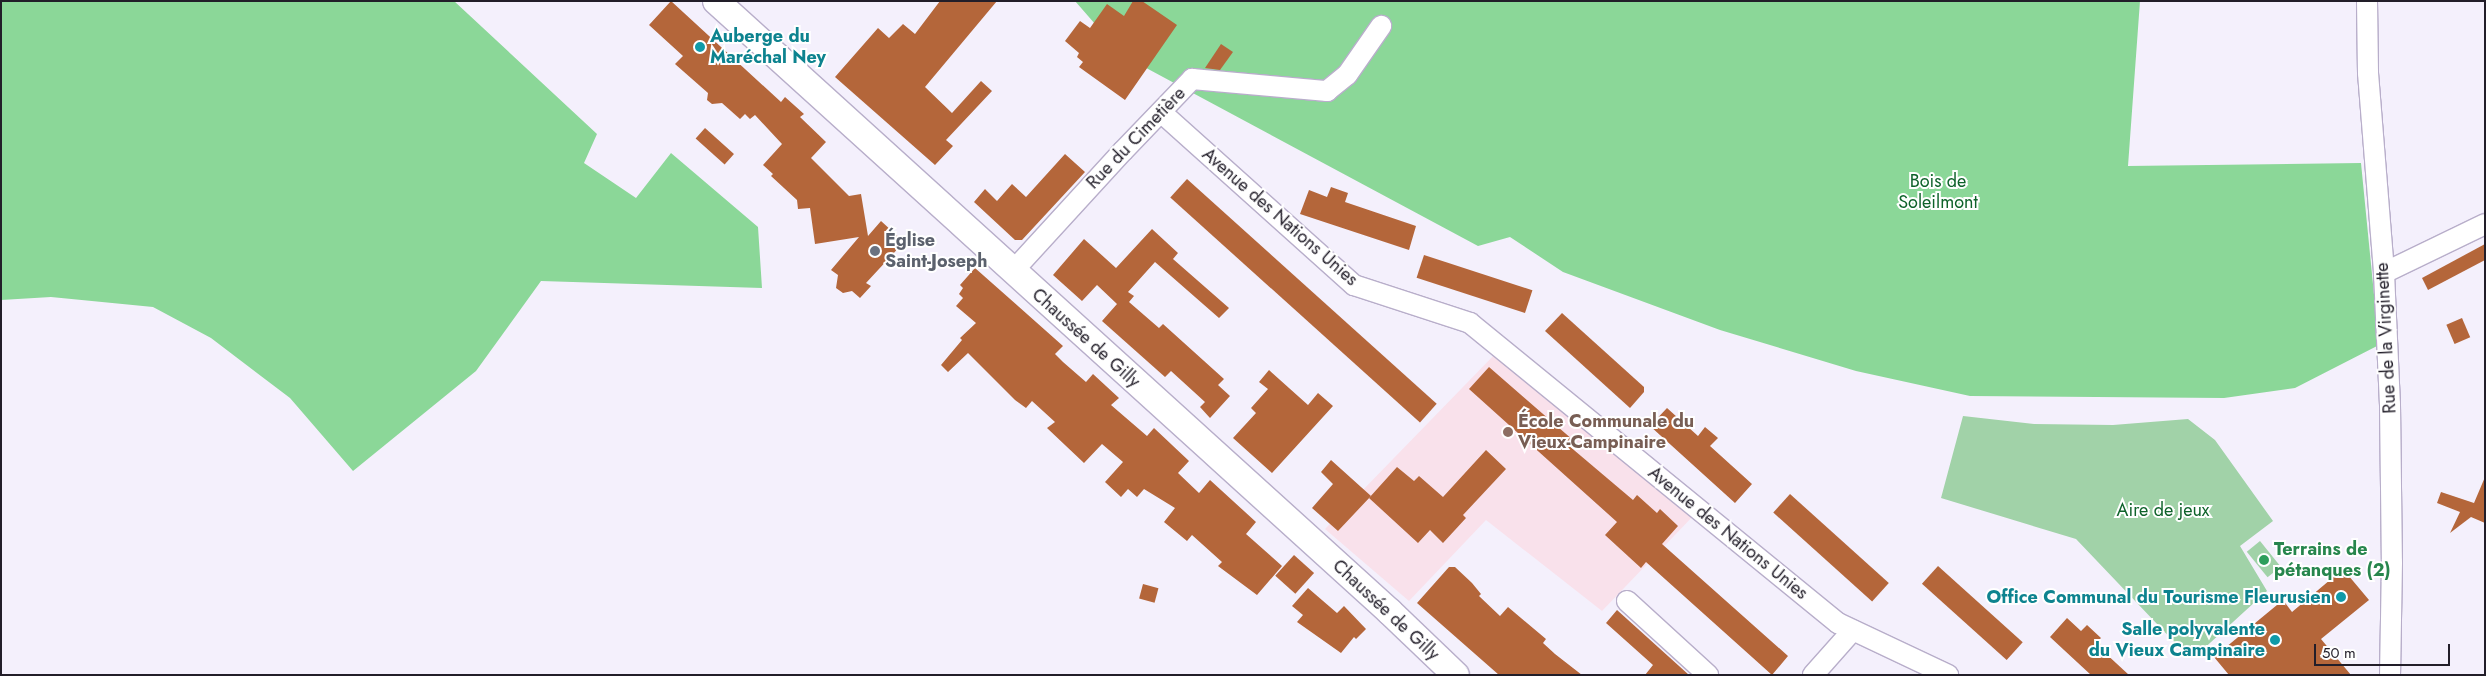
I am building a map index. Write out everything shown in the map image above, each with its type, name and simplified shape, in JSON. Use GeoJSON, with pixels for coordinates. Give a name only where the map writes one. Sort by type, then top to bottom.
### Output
{"type":"FeatureCollection","features":[{"type":"Feature","properties":{"kind":"main road","name":"Chaussée de Gilly"},"geometry":{"type":"LineString","coordinates":[[716,1],[1390,612],[1456,675]]}},
{"type":"Feature","properties":{"kind":"street","name":"Rue de la Virginette"},"geometry":{"type":"LineString","coordinates":[[2366,1],[2368,73],[2384,273],[2390,405],[2392,562],[2390,675]]}},
{"type":"Feature","properties":{"kind":"street","name":"Rue du Cimetière"},"geometry":{"type":"LineString","coordinates":[[1013,272],[1123,151],[1192,80],[1327,91],[1347,75],[1382,26]]}},
{"type":"Feature","properties":{"kind":"street","name":"Avenue des Nations Unies"},"geometry":{"type":"LineString","coordinates":[[1162,112],[1354,285],[1470,323],[1838,623],[1948,675]]}},
{"type":"Feature","properties":{"kind":"street"},"geometry":{"type":"LineString","coordinates":[[2384,273],[2485,224]]}},
{"type":"Feature","properties":{"kind":"street"},"geometry":{"type":"LineString","coordinates":[[1627,601],[1708,675]]}},
{"type":"Feature","properties":{"kind":"street"},"geometry":{"type":"LineString","coordinates":[[1813,675],[1852,630]]}},
{"type":"Feature","properties":{"kind":"shaded area","name":"École Communale du Vieux-Campinaire"},"geometry":{"type":"Polygon","coordinates":[[[1497,352],[1697,512],[1602,611],[1486,520],[1409,601],[1325,529],[1497,352]]]}},
{"type":"Feature","properties":{"kind":"green space"},"geometry":{"type":"Polygon","coordinates":[[[1,1],[454,1],[597,134],[584,163],[636,198],[671,153],[758,227],[762,288],[541,281],[476,371],[353,471],[290,398],[211,338],[153,307],[51,297],[1,300],[1,1]]]}},
{"type":"Feature","properties":{"kind":"green space","name":"Bois de Soleilmont"},"geometry":{"type":"Polygon","coordinates":[[[1075,1],[2140,1],[2128,166],[2361,163],[2379,345],[2295,388],[2224,398],[1970,396],[1856,371],[1720,330],[1563,272],[1510,237],[1478,246],[1122,55],[1075,1]]]}},
{"type":"Feature","properties":{"kind":"green space","name":"Aire de jeux"},"geometry":{"type":"Polygon","coordinates":[[[1963,416],[2034,424],[2113,425],[2188,419],[2215,440],[2273,521],[2240,546],[2267,591],[2199,653],[2178,646],[2076,539],[1941,498],[1963,416]]]}},
{"type":"Feature","properties":{"kind":"green space","name":"Terrains de pétanques (2)"},"geometry":{"type":"Polygon","coordinates":[[[2260,541],[2281,567],[2268,577],[2247,552],[2260,541]]]}},
{"type":"Feature","properties":{"kind":"building"},"geometry":{"type":"Polygon","coordinates":[[[671,1],[781,102],[785,97],[804,114],[800,117],[826,142],[811,158],[849,196],[861,194],[868,236],[881,221],[904,242],[866,283],[871,286],[860,298],[852,291],[843,293],[836,288],[838,275],[831,270],[859,237],[815,244],[810,208],[798,209],[797,200],[771,176],[773,174],[763,165],[782,144],[755,115],[750,119],[745,114],[740,119],[722,103],[712,104],[707,100],[708,93],[675,64],[683,56],[649,25],[671,1]]]}},
{"type":"Feature","properties":{"kind":"building"},"geometry":{"type":"Polygon","coordinates":[[[940,1],[997,1],[925,87],[952,113],[981,81],[992,91],[946,140],[953,146],[935,165],[835,77],[878,28],[889,38],[903,24],[915,34],[940,1]]]}},
{"type":"Feature","properties":{"kind":"building"},"geometry":{"type":"Polygon","coordinates":[[[1133,1],[1142,1],[1177,25],[1125,100],[1079,67],[1083,62],[1077,57],[1079,53],[1065,41],[1080,21],[1090,28],[1107,4],[1124,16],[1133,1]]]}},
{"type":"Feature","properties":{"kind":"building"},"geometry":{"type":"Polygon","coordinates":[[[1221,44],[1233,52],[1220,70],[1205,68],[1221,44]]]}},
{"type":"Feature","properties":{"kind":"building"},"geometry":{"type":"Polygon","coordinates":[[[705,128],[734,154],[725,165],[696,138],[705,128]]]}},
{"type":"Feature","properties":{"kind":"building"},"geometry":{"type":"Polygon","coordinates":[[[1065,154],[1085,172],[1022,240],[1015,240],[974,202],[985,189],[997,201],[1012,184],[1026,197],[1065,154]]]}},
{"type":"Feature","properties":{"kind":"building"},"geometry":{"type":"Polygon","coordinates":[[[1187,179],[1437,404],[1420,422],[1170,198],[1187,179]]]}},
{"type":"Feature","properties":{"kind":"building"},"geometry":{"type":"Polygon","coordinates":[[[1331,187],[1348,193],[1345,202],[1416,226],[1409,250],[1300,214],[1309,190],[1327,197],[1331,187]]]}},
{"type":"Feature","properties":{"kind":"building"},"geometry":{"type":"Polygon","coordinates":[[[1152,229],[1178,253],[1173,259],[1229,308],[1219,318],[1155,262],[1128,292],[1134,296],[1129,302],[1159,328],[1163,324],[1224,379],[1218,385],[1230,396],[1210,418],[1200,407],[1205,402],[1171,371],[1165,377],[1102,321],[1117,304],[1097,285],[1082,301],[1053,275],[1084,239],[1116,268],[1152,229]]]}},
{"type":"Feature","properties":{"kind":"building"},"geometry":{"type":"Polygon","coordinates":[[[2485,244],[2485,260],[2428,290],[2422,278],[2485,244]]]}},
{"type":"Feature","properties":{"kind":"building"},"geometry":{"type":"Polygon","coordinates":[[[1424,255],[1532,290],[1525,313],[1417,278],[1424,255]]]}},
{"type":"Feature","properties":{"kind":"building"},"geometry":{"type":"Polygon","coordinates":[[[975,268],[1063,346],[1055,354],[1063,362],[1086,382],[1093,374],[1119,398],[1111,405],[1147,436],[1154,428],[1189,461],[1178,473],[1199,493],[1210,480],[1256,522],[1246,534],[1282,566],[1257,595],[1218,566],[1222,562],[1192,535],[1187,541],[1164,522],[1175,508],[1144,489],[1137,497],[1128,489],[1121,497],[1105,482],[1123,462],[1102,444],[1084,463],[1047,428],[1055,422],[1032,401],[1026,408],[1015,400],[968,353],[948,372],[941,365],[962,340],[960,338],[976,323],[956,306],[963,298],[959,294],[963,288],[960,285],[975,268]]]}},
{"type":"Feature","properties":{"kind":"building"},"geometry":{"type":"Polygon","coordinates":[[[1562,313],[1644,387],[1644,392],[1630,408],[1545,331],[1562,313]]]}},
{"type":"Feature","properties":{"kind":"building"},"geometry":{"type":"Polygon","coordinates":[[[2462,318],[2470,337],[2455,344],[2446,325],[2462,318]]]}},
{"type":"Feature","properties":{"kind":"building"},"geometry":{"type":"Polygon","coordinates":[[[1489,367],[1573,440],[1568,445],[1633,500],[1637,495],[1657,513],[1660,509],[1678,526],[1662,544],[1788,656],[1772,675],[1646,562],[1641,568],[1605,535],[1617,522],[1469,389],[1489,367]]]}},
{"type":"Feature","properties":{"kind":"building"},"geometry":{"type":"Polygon","coordinates":[[[1269,370],[1308,405],[1318,393],[1333,406],[1272,473],[1233,438],[1256,413],[1251,408],[1268,389],[1259,382],[1269,370]]]}},
{"type":"Feature","properties":{"kind":"building"},"geometry":{"type":"Polygon","coordinates":[[[1667,408],[1698,436],[1705,427],[1718,438],[1710,446],[1752,484],[1735,503],[1650,426],[1667,408]]]}},
{"type":"Feature","properties":{"kind":"building"},"geometry":{"type":"Polygon","coordinates":[[[1486,450],[1506,469],[1463,515],[1466,518],[1443,543],[1430,530],[1418,543],[1369,498],[1397,467],[1414,481],[1419,476],[1443,497],[1486,450]]]}},
{"type":"Feature","properties":{"kind":"building"},"geometry":{"type":"Polygon","coordinates":[[[1331,460],[1371,496],[1338,531],[1312,508],[1333,484],[1321,472],[1331,460]]]}},
{"type":"Feature","properties":{"kind":"building"},"geometry":{"type":"Polygon","coordinates":[[[2485,477],[2485,523],[2471,517],[2450,533],[2460,512],[2437,503],[2441,492],[2474,503],[2485,477]]]}},
{"type":"Feature","properties":{"kind":"building"},"geometry":{"type":"Polygon","coordinates":[[[1790,494],[1889,583],[1872,602],[1773,513],[1790,494]]]}},
{"type":"Feature","properties":{"kind":"building"},"geometry":{"type":"Polygon","coordinates":[[[1294,555],[1314,573],[1295,594],[1275,576],[1294,555]]]}},
{"type":"Feature","properties":{"kind":"building"},"geometry":{"type":"Polygon","coordinates":[[[1938,566],[2023,642],[2007,660],[1922,584],[1938,566]]]}},
{"type":"Feature","properties":{"kind":"building"},"geometry":{"type":"Polygon","coordinates":[[[1449,567],[1455,567],[1472,583],[1481,594],[1479,596],[1500,616],[1508,607],[1546,639],[1543,643],[1582,675],[1499,675],[1417,603],[1449,567]]]}},
{"type":"Feature","properties":{"kind":"building","name":"Salle polyvalente du Vieux Campinaire"},"geometry":{"type":"Polygon","coordinates":[[[2343,569],[2369,600],[2321,639],[2351,675],[2229,675],[2214,657],[2283,600],[2292,612],[2343,569]]]}},
{"type":"Feature","properties":{"kind":"building"},"geometry":{"type":"Polygon","coordinates":[[[1143,584],[1158,588],[1155,603],[1139,598],[1143,584]]]}},
{"type":"Feature","properties":{"kind":"building"},"geometry":{"type":"Polygon","coordinates":[[[1308,588],[1337,613],[1344,606],[1366,629],[1356,639],[1354,637],[1341,653],[1297,622],[1303,615],[1292,606],[1308,588]]]}},
{"type":"Feature","properties":{"kind":"building"},"geometry":{"type":"Polygon","coordinates":[[[1617,610],[1689,675],[1645,675],[1653,665],[1606,623],[1617,610]]]}},
{"type":"Feature","properties":{"kind":"building"},"geometry":{"type":"Polygon","coordinates":[[[2067,618],[2081,631],[2087,625],[2101,638],[2099,640],[2103,651],[2129,675],[2091,675],[2050,637],[2067,618]]]}},
{"type":"Feature","properties":{"kind":"place","name":"Auberge du Maréchal Ney"},"geometry":{"type":"Point","coordinates":[700,47]}},
{"type":"Feature","properties":{"kind":"place","name":"Église Saint-Joseph"},"geometry":{"type":"Point","coordinates":[875,251]}},
{"type":"Feature","properties":{"kind":"place","name":"École Communale du Vieux-Campinaire"},"geometry":{"type":"Point","coordinates":[1508,432]}},
{"type":"Feature","properties":{"kind":"place","name":"Terrains de pétanques (2)"},"geometry":{"type":"Point","coordinates":[2264,560]}},
{"type":"Feature","properties":{"kind":"place","name":"Office Communal du Tourisme Fleurusien"},"geometry":{"type":"Point","coordinates":[2341,597]}},
{"type":"Feature","properties":{"kind":"place","name":"Salle polyvalente du Vieux Campinaire"},"geometry":{"type":"Point","coordinates":[2275,640]}}]}
